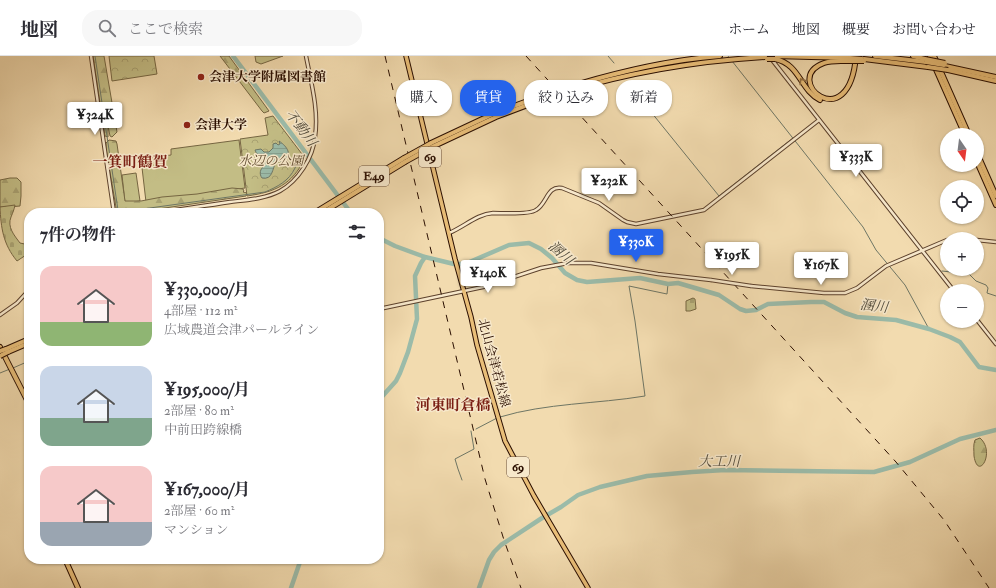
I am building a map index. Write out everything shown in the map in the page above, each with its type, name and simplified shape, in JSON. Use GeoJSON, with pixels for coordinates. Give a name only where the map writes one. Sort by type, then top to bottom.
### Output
{"type":"FeatureCollection","features":[{"type":"Feature","properties":{"kind":"highway"},"geometry":{"type":"LineString","coordinates":[[774,58],[791,67],[814,96],[822,100],[830,101],[842,97],[850,88],[855,76],[857,56]]}},
{"type":"Feature","properties":{"kind":"highway"},"geometry":{"type":"LineString","coordinates":[[849,59],[827,62],[819,66],[813,72],[810,79],[812,88],[819,96],[826,99],[843,93],[852,77],[857,56]]}},
{"type":"Feature","properties":{"kind":"highway"},"geometry":{"type":"LineString","coordinates":[[875,56],[927,63]]}},
{"type":"Feature","properties":{"kind":"highway"},"geometry":{"type":"LineString","coordinates":[[913,56],[927,63],[948,70],[996,81]]}},
{"type":"Feature","properties":{"kind":"highway"},"geometry":{"type":"LineString","coordinates":[[930,56],[962,128]]}},
{"type":"Feature","properties":{"kind":"highway"},"geometry":{"type":"LineString","coordinates":[[934,56],[966,128]]}},
{"type":"Feature","properties":{"kind":"highway"},"geometry":{"type":"LineString","coordinates":[[767,57],[849,59],[945,64],[996,77]]}},
{"type":"Feature","properties":{"kind":"highway","name":"E49"},"geometry":{"type":"LineString","coordinates":[[324,208],[432,145],[556,92],[638,73],[719,58],[746,59],[767,57]]}},
{"type":"Feature","properties":{"kind":"highway"},"geometry":{"type":"LineString","coordinates":[[984,169],[996,196]]}},
{"type":"Feature","properties":{"kind":"highway"},"geometry":{"type":"LineString","coordinates":[[981,172],[996,205]]}},
{"type":"Feature","properties":{"kind":"highway","name":"E49"},"geometry":{"type":"LineString","coordinates":[[328,208],[337,201]]}},
{"type":"Feature","properties":{"kind":"highway"},"geometry":{"type":"LineString","coordinates":[[8,364],[0,354],[24,342]]}},
{"type":"Feature","properties":{"kind":"highway"},"geometry":{"type":"LineString","coordinates":[[7,350],[24,345]]}},
{"type":"Feature","properties":{"kind":"highway"},"geometry":{"type":"LineString","coordinates":[[0,348],[24,393]]}},
{"type":"Feature","properties":{"kind":"highway"},"geometry":{"type":"LineString","coordinates":[[67,564],[78,588]]}},
{"type":"Feature","properties":{"kind":"main road","name":"北山会津若松線"},"geometry":{"type":"LineString","coordinates":[[406,56],[448,233],[498,419],[509,450],[543,512],[588,588]]}},
{"type":"Feature","properties":{"kind":"street"},"geometry":{"type":"LineString","coordinates":[[91,56],[113,208]]}},
{"type":"Feature","properties":{"kind":"street"},"geometry":{"type":"LineString","coordinates":[[191,208],[262,198],[272,195],[292,182],[302,170],[311,153],[315,137],[316,117],[306,56]]}},
{"type":"Feature","properties":{"kind":"street"},"geometry":{"type":"LineString","coordinates":[[767,57],[819,120],[949,284]]}},
{"type":"Feature","properties":{"kind":"street"},"geometry":{"type":"LineString","coordinates":[[448,233],[458,230],[475,219],[488,214],[534,212],[540,207],[549,192],[556,188],[565,189],[599,203],[623,220],[636,224],[703,210],[819,120]]}},
{"type":"Feature","properties":{"kind":"street"},"geometry":{"type":"LineString","coordinates":[[984,241],[996,242]]}},
{"type":"Feature","properties":{"kind":"street"},"geometry":{"type":"LineString","coordinates":[[384,308],[483,288],[550,265],[561,263],[591,263],[658,274],[751,286],[796,291],[840,293],[857,288],[886,266],[940,242]]}},
{"type":"Feature","properties":{"kind":"street"},"geometry":{"type":"LineString","coordinates":[[0,315],[24,296]]}},
{"type":"Feature","properties":{"kind":"street"},"geometry":{"type":"LineString","coordinates":[[983,328],[996,344]]}},
{"type":"Feature","properties":{"kind":"green space"},"geometry":{"type":"Polygon","coordinates":[[[93,56],[104,56],[117,132],[112,137],[110,136],[108,126],[108,137],[105,136],[93,56]]]}},
{"type":"Feature","properties":{"kind":"green space"},"geometry":{"type":"Polygon","coordinates":[[[109,56],[154,56],[157,74],[112,81],[109,56]]]}},
{"type":"Feature","properties":{"kind":"green space"},"geometry":{"type":"Polygon","coordinates":[[[220,56],[229,56],[269,111],[264,113],[262,111],[220,56]]]}},
{"type":"Feature","properties":{"kind":"green space"},"geometry":{"type":"Polygon","coordinates":[[[255,56],[283,56],[261,64],[256,62],[255,56]]]}},
{"type":"Feature","properties":{"kind":"green space","name":"水辺の公園"},"geometry":{"type":"Polygon","coordinates":[[[273,116],[305,158],[294,175],[282,186],[266,192],[247,196],[240,139],[268,135],[265,118],[273,116]]]}},
{"type":"Feature","properties":{"kind":"green space"},"geometry":{"type":"Polygon","coordinates":[[[109,140],[116,141],[117,144],[125,201],[141,201],[232,188],[243,189],[243,192],[247,193],[246,196],[165,208],[116,208],[106,143],[109,140]]]}},
{"type":"Feature","properties":{"kind":"green space"},"geometry":{"type":"Polygon","coordinates":[[[239,140],[245,188],[146,202],[141,159],[171,155],[171,149],[239,140]]]}},
{"type":"Feature","properties":{"kind":"green space"},"geometry":{"type":"Polygon","coordinates":[[[136,173],[140,201],[125,203],[122,175],[136,173]]]}},
{"type":"Feature","properties":{"kind":"green space"},"geometry":{"type":"Polygon","coordinates":[[[17,178],[21,182],[20,206],[0,207],[0,180],[17,178]]]}},
{"type":"Feature","properties":{"kind":"green space"},"geometry":{"type":"Polygon","coordinates":[[[15,205],[10,224],[13,234],[20,243],[24,244],[24,256],[17,261],[12,255],[4,236],[0,207],[15,205]]]}},
{"type":"Feature","properties":{"kind":"green space"},"geometry":{"type":"Polygon","coordinates":[[[693,298],[695,299],[696,309],[686,311],[686,301],[693,298]]]}},
{"type":"Feature","properties":{"kind":"green space"},"geometry":{"type":"Polygon","coordinates":[[[980,438],[986,450],[986,457],[982,465],[979,466],[976,463],[974,456],[974,446],[975,440],[980,438]]]}},
{"type":"Feature","properties":{"kind":"shaded area"},"geometry":{"type":"Polygon","coordinates":[[[279,141],[287,149],[288,155],[285,160],[276,162],[270,176],[262,178],[260,172],[264,166],[264,163],[255,150],[261,149],[264,152],[269,152],[273,148],[273,144],[280,144],[279,141]]]}},
{"type":"Feature","properties":{"kind":"waterway"},"geometry":{"type":"LineString","coordinates":[[95,56],[118,208]]}},
{"type":"Feature","properties":{"kind":"waterway","name":"不動川"},"geometry":{"type":"LineString","coordinates":[[233,56],[347,208]]}},
{"type":"Feature","properties":{"kind":"waterway"},"geometry":{"type":"LineString","coordinates":[[608,56],[614,63]]}},
{"type":"Feature","properties":{"kind":"waterway"},"geometry":{"type":"LineString","coordinates":[[732,61],[863,227],[876,250],[905,285],[929,329]]}},
{"type":"Feature","properties":{"kind":"waterway"},"geometry":{"type":"LineString","coordinates":[[654,116],[719,196],[793,138]]}},
{"type":"Feature","properties":{"kind":"waterway"},"geometry":{"type":"LineString","coordinates":[[150,208],[265,192],[278,186],[286,180],[292,173],[300,157],[305,152]]}},
{"type":"Feature","properties":{"kind":"waterway","name":"溷川"},"geometry":{"type":"LineString","coordinates":[[384,240],[425,257],[454,264],[465,264],[509,245],[529,243],[541,249],[552,258],[565,273],[577,280],[587,282],[640,278],[668,284],[678,283],[719,295],[740,309],[746,311],[756,310],[768,304],[824,302],[845,313],[857,317],[896,320],[929,329],[950,337],[960,342],[979,367],[996,370]]}},
{"type":"Feature","properties":{"kind":"waterway"},"geometry":{"type":"LineString","coordinates":[[384,394],[396,381],[408,352],[417,319],[415,276],[425,257]]}},
{"type":"Feature","properties":{"kind":"waterway"},"geometry":{"type":"LineString","coordinates":[[971,276],[976,281],[986,285],[988,288],[987,293],[996,296]]}},
{"type":"Feature","properties":{"kind":"waterway"},"geometry":{"type":"LineString","coordinates":[[500,417],[517,412],[553,406],[645,396],[629,286],[667,294],[668,284]]}},
{"type":"Feature","properties":{"kind":"waterway"},"geometry":{"type":"LineString","coordinates":[[13,368],[24,363]]}},
{"type":"Feature","properties":{"kind":"waterway"},"geometry":{"type":"LineString","coordinates":[[0,373],[10,369]]}},
{"type":"Feature","properties":{"kind":"waterway"},"geometry":{"type":"LineString","coordinates":[[476,429],[497,418]]}},
{"type":"Feature","properties":{"kind":"waterway","name":"大工川"},"geometry":{"type":"LineString","coordinates":[[479,588],[489,560],[501,545],[578,495],[600,487],[647,476],[725,470],[874,472],[910,462],[960,439],[996,430]]}},
{"type":"Feature","properties":{"kind":"waterway"},"geometry":{"type":"LineString","coordinates":[[462,480],[455,459],[474,449],[471,431]]}},
{"type":"Feature","properties":{"kind":"waterway"},"geometry":{"type":"LineString","coordinates":[[291,588],[299,564]]}},
{"type":"Feature","properties":{"kind":"railway"},"geometry":{"type":"LineString","coordinates":[[385,56],[485,479],[521,588]]}},
{"type":"Feature","properties":{"kind":"railway"},"geometry":{"type":"LineString","coordinates":[[526,56],[896,462],[944,520],[989,588]]}},
{"type":"Feature","properties":{"kind":"place","name":"会津大学附属図書館"},"geometry":{"type":"Point","coordinates":[201,77]}},
{"type":"Feature","properties":{"kind":"place","name":"会津大学"},"geometry":{"type":"Point","coordinates":[187,125]}},
{"type":"Feature","properties":{"kind":"district","name":"一箕町鶴賀"},"geometry":{"type":"Point","coordinates":[130,162]}},
{"type":"Feature","properties":{"kind":"district","name":"河東町倉橋"},"geometry":{"type":"Point","coordinates":[453,405]}}]}
